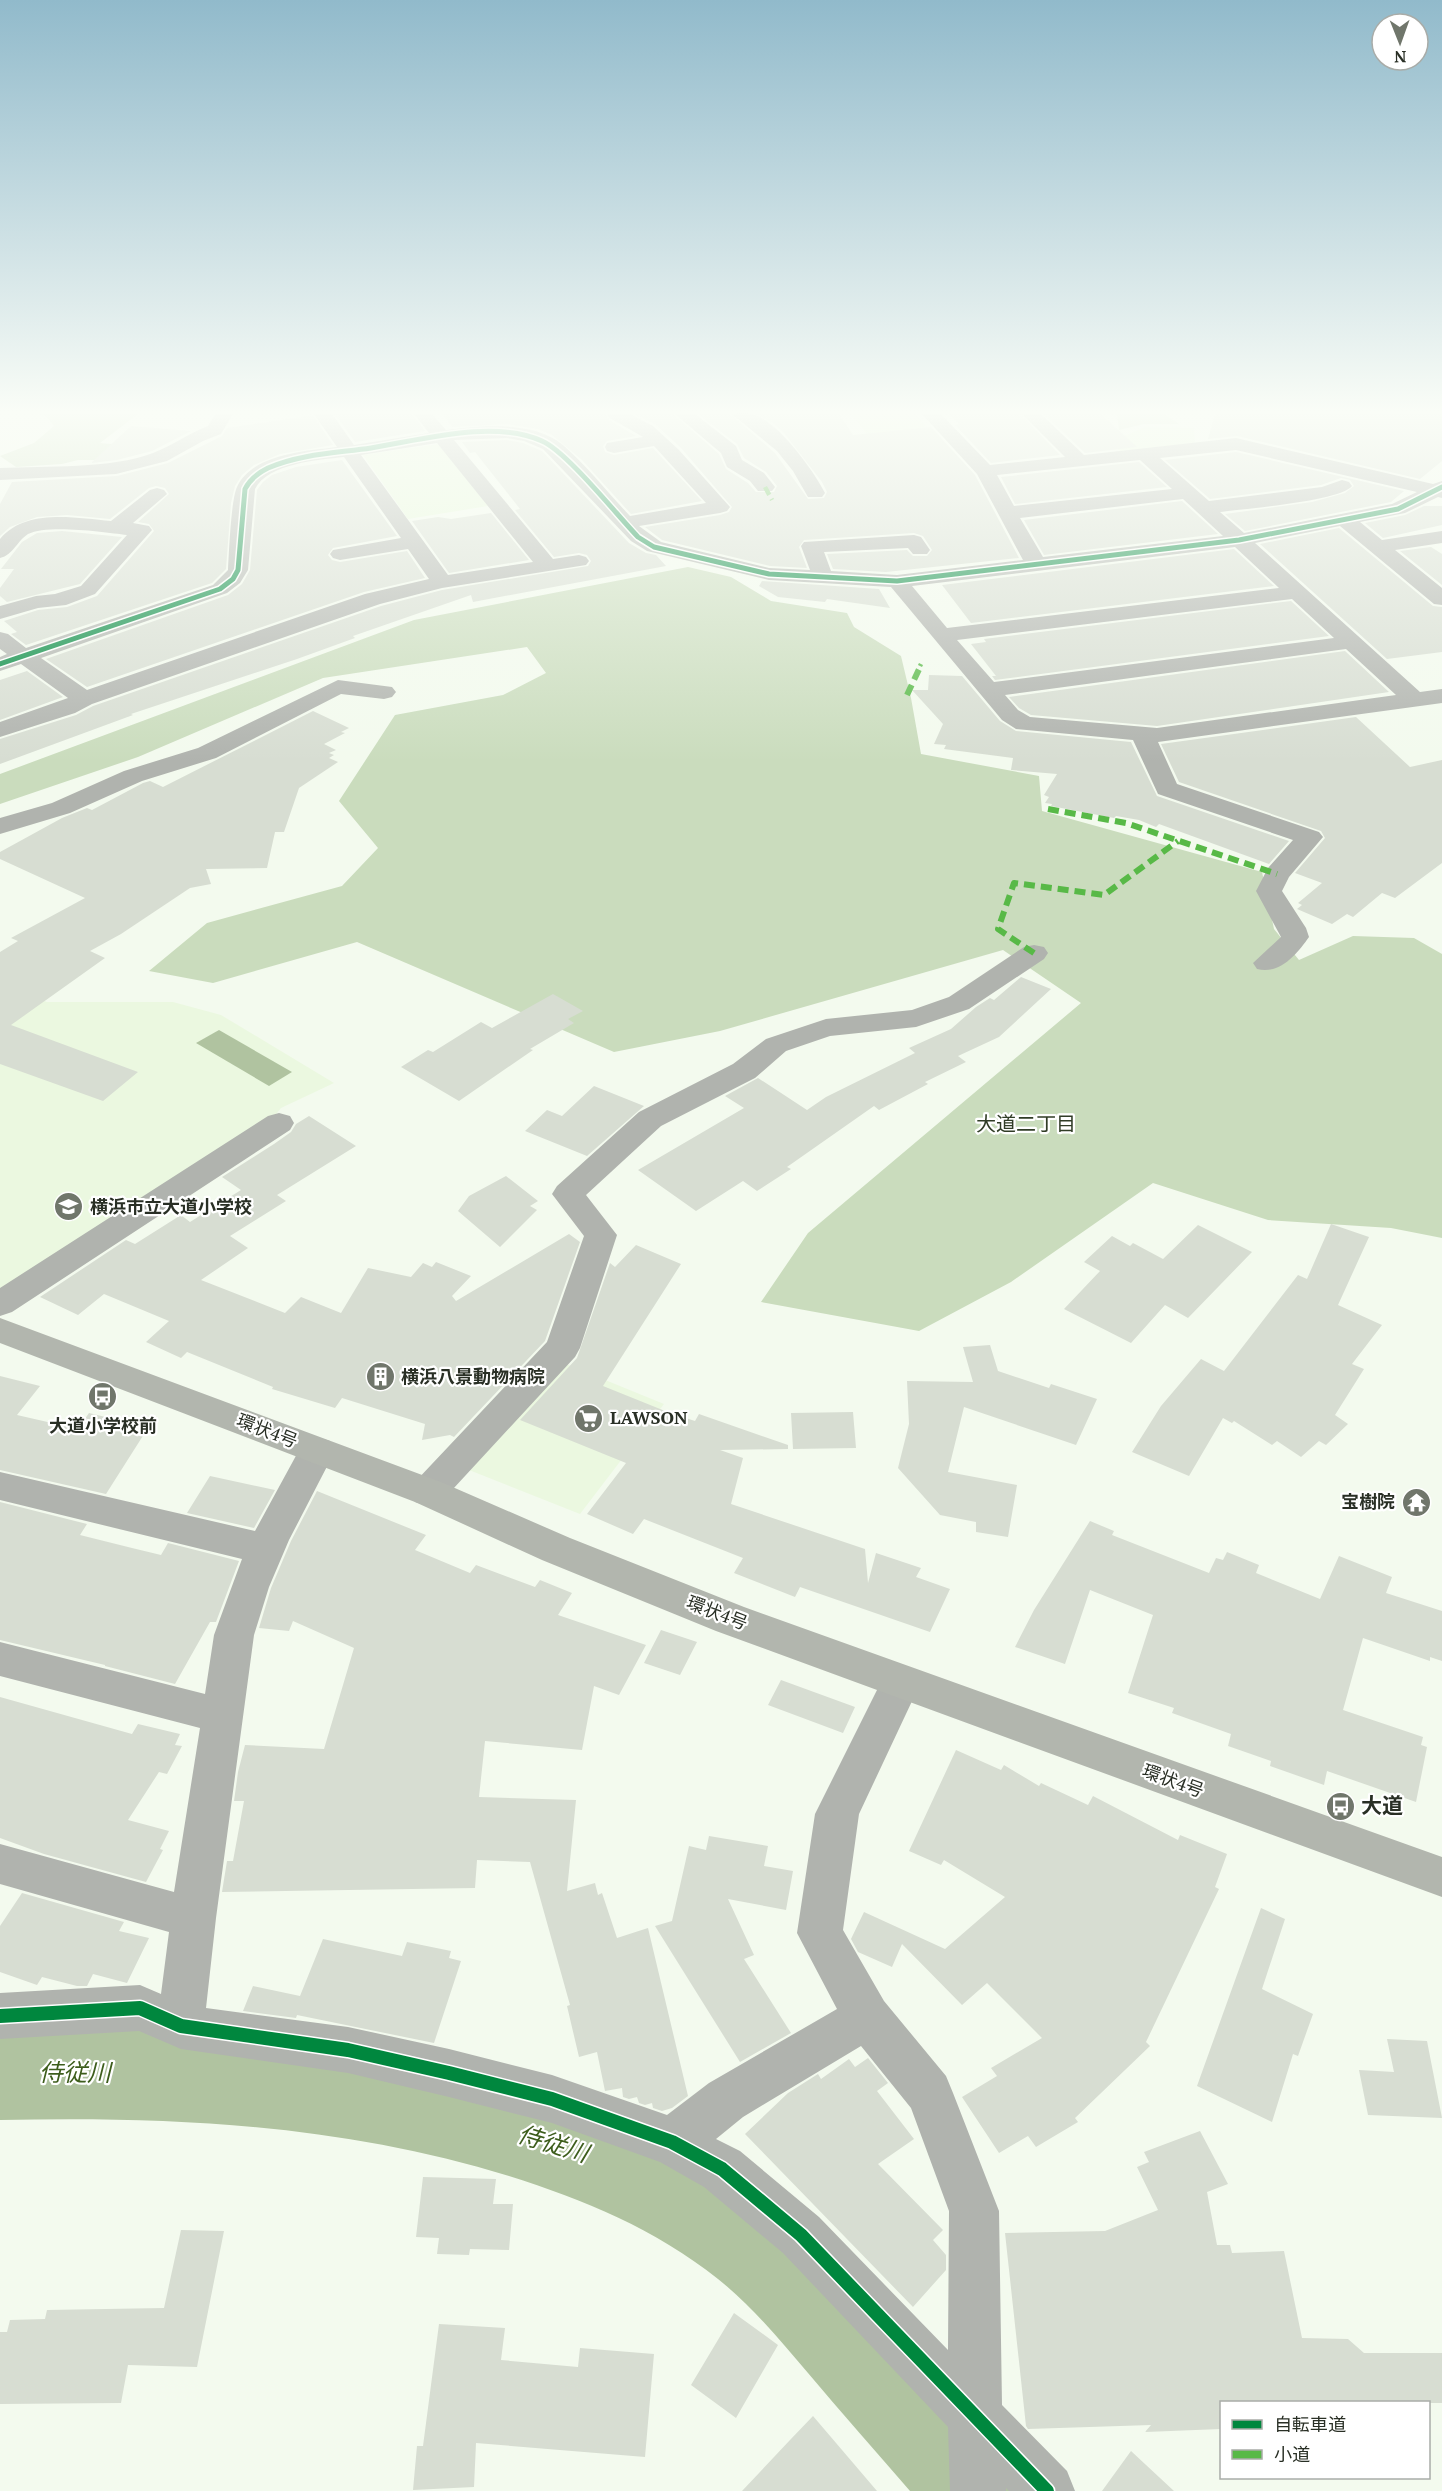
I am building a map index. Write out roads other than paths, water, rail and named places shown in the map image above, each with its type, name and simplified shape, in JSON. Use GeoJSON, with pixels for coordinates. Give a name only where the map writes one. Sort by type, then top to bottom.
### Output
{"type":"FeatureCollection","features":[{"type":"Feature","properties":{"kind":"main road","name":"環状4号"},"geometry":{"type":"LineString","coordinates":[[0,1330],[428,1492],[556,1549],[709,1610],[1260,1813],[1422,1868],[1442,1877]]}},
{"type":"Feature","properties":{"kind":"street"},"geometry":{"type":"LineString","coordinates":[[0,552],[22,530]]}},
{"type":"Feature","properties":{"kind":"street"},"geometry":{"type":"LineString","coordinates":[[0,613],[36,602],[58,600],[88,590],[142,530]]}},
{"type":"Feature","properties":{"kind":"street"},"geometry":{"type":"LineString","coordinates":[[0,664],[220,589],[233,579],[237,570],[241,530]]}},
{"type":"Feature","properties":{"kind":"street"},"geometry":{"type":"LineString","coordinates":[[405,530],[442,582]]}},
{"type":"Feature","properties":{"kind":"street"},"geometry":{"type":"LineString","coordinates":[[519,530],[547,565]]}},
{"type":"Feature","properties":{"kind":"street"},"geometry":{"type":"LineString","coordinates":[[632,530],[644,542],[667,551],[769,574],[897,581],[1239,540],[1294,530]]}},
{"type":"Feature","properties":{"kind":"street"},"geometry":{"type":"LineString","coordinates":[[1017,530],[1036,564]]}},
{"type":"Feature","properties":{"kind":"street"},"geometry":{"type":"LineString","coordinates":[[1228,530],[1414,699]]}},
{"type":"Feature","properties":{"kind":"street"},"geometry":{"type":"LineString","coordinates":[[1357,530],[1442,599]]}},
{"type":"Feature","properties":{"kind":"street"},"geometry":{"type":"LineString","coordinates":[[1377,547],[1442,537]]}},
{"type":"Feature","properties":{"kind":"street"},"geometry":{"type":"LineString","coordinates":[[823,577],[812,546],[854,546],[914,541],[920,550]]}},
{"type":"Feature","properties":{"kind":"street"},"geometry":{"type":"LineString","coordinates":[[340,554],[413,542]]}},
{"type":"Feature","properties":{"kind":"street"},"geometry":{"type":"LineString","coordinates":[[0,730],[373,598],[442,582],[579,561]]}},
{"type":"Feature","properties":{"kind":"street"},"geometry":{"type":"LineString","coordinates":[[897,581],[1010,715],[1024,724],[1157,735],[1442,696]]}},
{"type":"Feature","properties":{"kind":"street"},"geometry":{"type":"LineString","coordinates":[[941,635],[1296,592]]}},
{"type":"Feature","properties":{"kind":"street"},"geometry":{"type":"LineString","coordinates":[[0,639],[84,699]]}},
{"type":"Feature","properties":{"kind":"street"},"geometry":{"type":"LineString","coordinates":[[988,690],[1351,642]]}},
{"type":"Feature","properties":{"kind":"street"},"geometry":{"type":"LineString","coordinates":[[0,825],[61,808],[133,776],[207,753],[338,687],[384,692]]}},
{"type":"Feature","properties":{"kind":"street"},"geometry":{"type":"LineString","coordinates":[[1142,734],[1167,789],[1310,837],[1277,874],[1269,891],[1292,928],[1294,937],[1289,945],[1267,963]]}},
{"type":"Feature","properties":{"kind":"street"},"geometry":{"type":"LineString","coordinates":[[428,1492],[563,1348],[601,1235],[568,1194],[650,1119],[744,1071],[776,1045],[826,1028],[916,1018],[959,1004],[1034,953]]}},
{"type":"Feature","properties":{"kind":"street"},"geometry":{"type":"LineString","coordinates":[[0,1304],[279,1124]]}},
{"type":"Feature","properties":{"kind":"street"},"geometry":{"type":"LineString","coordinates":[[181,2026],[193,1918],[234,1635],[242,1605],[279,1517],[317,1450]]}},
{"type":"Feature","properties":{"kind":"street"},"geometry":{"type":"LineString","coordinates":[[0,1486],[266,1549]]}},
{"type":"Feature","properties":{"kind":"street"},"geometry":{"type":"LineString","coordinates":[[0,1659],[221,1716]]}},
{"type":"Feature","properties":{"kind":"street"},"geometry":{"type":"LineString","coordinates":[[901,1682],[837,1814],[820,1934],[867,2017],[929,2093],[974,2211],[977,2452]]}},
{"type":"Feature","properties":{"kind":"street"},"geometry":{"type":"LineString","coordinates":[[0,1864],[193,1918]]}},
{"type":"Feature","properties":{"kind":"street"},"geometry":{"type":"LineString","coordinates":[[0,2016],[140,2008],[181,2026],[348,2050],[449,2073],[552,2099],[672,2142],[722,2169],[801,2235],[977,2452],[1047,2491]]}},
{"type":"Feature","properties":{"kind":"street"},"geometry":{"type":"LineString","coordinates":[[672,2142],[726,2100],[867,2017]]}},
{"type":"Feature","properties":{"kind":"waterway","name":"侍従川"},"geometry":{"type":"LineString","coordinates":[[0,2074],[157,2073],[261,2079],[312,2085],[415,2103],[459,2114],[560,2145],[619,2167],[704,2209],[756,2246],[819,2308],[981,2491]]}},
{"type":"Feature","properties":{"kind":"place","name":"横浜市立大道小学校"},"geometry":{"type":"Point","coordinates":[69,1207]}},
{"type":"Feature","properties":{"kind":"place","name":"横浜八景動物病院"},"geometry":{"type":"Point","coordinates":[380,1377]}},
{"type":"Feature","properties":{"kind":"place","name":"大道小学校前"},"geometry":{"type":"Point","coordinates":[103,1397]}},
{"type":"Feature","properties":{"kind":"place","name":"LAWSON"},"geometry":{"type":"Point","coordinates":[589,1418]}},
{"type":"Feature","properties":{"kind":"place","name":"宝樹院"},"geometry":{"type":"Point","coordinates":[1416,1502]}},
{"type":"Feature","properties":{"kind":"place","name":"大道"},"geometry":{"type":"Point","coordinates":[1340,1806]}},
{"type":"Feature","properties":{"kind":"district","name":"大道二丁目"},"geometry":{"type":"Point","coordinates":[1026,1124]}}]}
